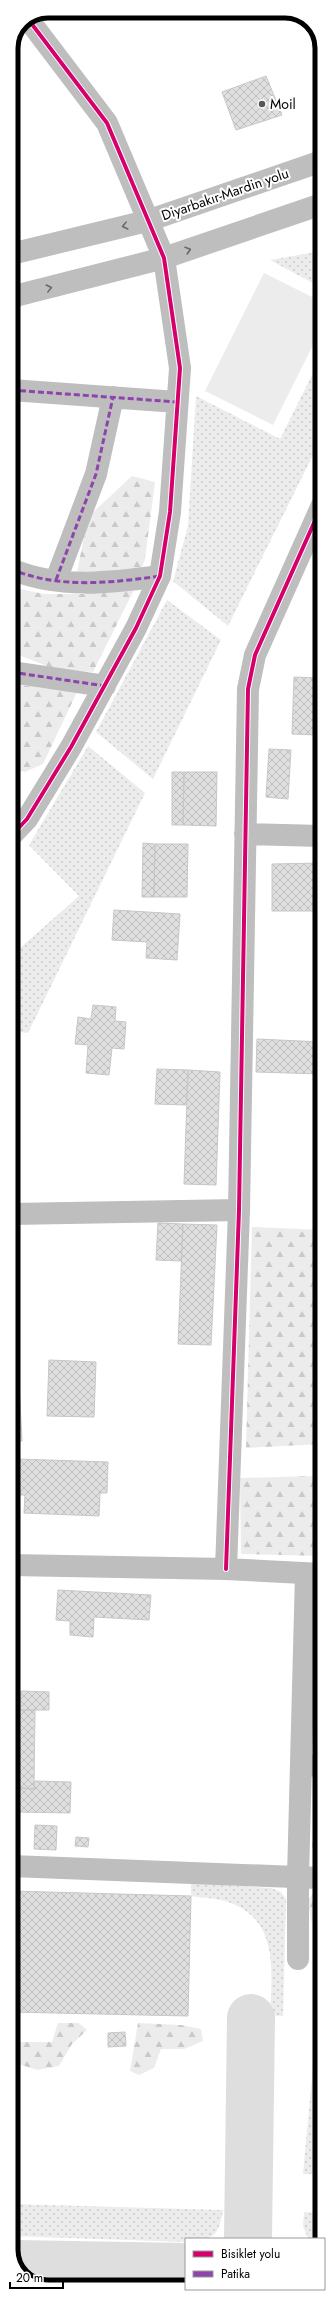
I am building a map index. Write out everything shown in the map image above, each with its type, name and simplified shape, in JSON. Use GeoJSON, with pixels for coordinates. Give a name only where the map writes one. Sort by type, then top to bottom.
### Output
{"type":"FeatureCollection","features":[{"type":"Feature","properties":{"kind":"main road"},"geometry":{"type":"LineString","coordinates":[[18,829],[27,819],[71,747],[136,628],[160,576],[170,512],[180,368],[164,258],[107,124],[31,23]]}},
{"type":"Feature","properties":{"kind":"main road","name":"Diyarbakır-Mardin yolu"},"geometry":{"type":"LineString","coordinates":[[18,252],[147,221],[315,163]]}},
{"type":"Feature","properties":{"kind":"main road"},"geometry":{"type":"LineString","coordinates":[[18,295],[164,258],[315,206]]}},
{"type":"Feature","properties":{"kind":"main road"},"geometry":{"type":"LineString","coordinates":[[18,390],[177,402]]}},
{"type":"Feature","properties":{"kind":"main road"},"geometry":{"type":"LineString","coordinates":[[56,580],[96,474],[112,397]]}},
{"type":"Feature","properties":{"kind":"main road"},"geometry":{"type":"LineString","coordinates":[[226,1569],[239,1210],[248,689],[255,655],[315,521]]}},
{"type":"Feature","properties":{"kind":"main road"},"geometry":{"type":"LineString","coordinates":[[18,572],[31,578],[88,584],[160,576]]}},
{"type":"Feature","properties":{"kind":"main road"},"geometry":{"type":"LineString","coordinates":[[18,673],[105,686]]}},
{"type":"Feature","properties":{"kind":"main road"},"geometry":{"type":"LineString","coordinates":[[245,834],[315,836]]}},
{"type":"Feature","properties":{"kind":"main road"},"geometry":{"type":"LineString","coordinates":[[18,1214],[239,1210]]}},
{"type":"Feature","properties":{"kind":"main road"},"geometry":{"type":"LineString","coordinates":[[18,1565],[226,1569],[314,1574],[312,1765],[298,1877],[298,1959]]}},
{"type":"Feature","properties":{"kind":"main road"},"geometry":{"type":"LineString","coordinates":[[18,1866],[315,1878]]}},
{"type":"Feature","properties":{"kind":"green space"},"geometry":{"type":"Polygon","coordinates":[[[315,43],[315,56],[311,45],[315,43]]]}},
{"type":"Feature","properties":{"kind":"green space"},"geometry":{"type":"Polygon","coordinates":[[[315,252],[315,284],[270,260],[315,252]]]}},
{"type":"Feature","properties":{"kind":"green space"},"geometry":{"type":"Polygon","coordinates":[[[264,273],[315,298],[315,341],[273,425],[205,391],[264,273]]]}},
{"type":"Feature","properties":{"kind":"green space"},"geometry":{"type":"Polygon","coordinates":[[[315,369],[315,451],[228,626],[173,581],[188,526],[196,396],[280,439],[315,369]]]}},
{"type":"Feature","properties":{"kind":"green space"},"geometry":{"type":"Polygon","coordinates":[[[132,476],[155,482],[145,559],[141,570],[77,572],[88,517],[132,476]]]}},
{"type":"Feature","properties":{"kind":"green space"},"geometry":{"type":"Polygon","coordinates":[[[18,588],[44,594],[82,594],[135,588],[93,672],[57,670],[18,655],[18,588]]]}},
{"type":"Feature","properties":{"kind":"green space"},"geometry":{"type":"Polygon","coordinates":[[[167,600],[221,640],[153,779],[96,732],[167,600]]]}},
{"type":"Feature","properties":{"kind":"green space"},"geometry":{"type":"Polygon","coordinates":[[[18,685],[77,692],[43,764],[25,772],[18,770],[18,685]]]}},
{"type":"Feature","properties":{"kind":"green space"},"geometry":{"type":"Polygon","coordinates":[[[88,746],[145,793],[28,1033],[18,1032],[18,950],[79,896],[29,845],[88,746]]]}},
{"type":"Feature","properties":{"kind":"green space"},"geometry":{"type":"Polygon","coordinates":[[[252,1227],[315,1230],[315,1444],[246,1448],[252,1227]]]}},
{"type":"Feature","properties":{"kind":"green space"},"geometry":{"type":"Polygon","coordinates":[[[315,1476],[315,1556],[241,1554],[240,1478],[315,1476]]]}},
{"type":"Feature","properties":{"kind":"green space"},"geometry":{"type":"Polygon","coordinates":[[[315,1810],[315,1855],[312,1848],[315,1810]]]}},
{"type":"Feature","properties":{"kind":"green space"},"geometry":{"type":"Polygon","coordinates":[[[191,1883],[271,1888],[281,1892],[286,1899],[283,2016],[270,2015],[271,1964],[269,1948],[264,1934],[256,1921],[245,1910],[228,1902],[191,1896],[191,1883]]]}},
{"type":"Feature","properties":{"kind":"green space"},"geometry":{"type":"Polygon","coordinates":[[[315,1891],[315,1920],[311,1921],[308,1900],[315,1891]]]}},
{"type":"Feature","properties":{"kind":"green space"},"geometry":{"type":"Polygon","coordinates":[[[58,2023],[79,2023],[87,2030],[72,2044],[59,2066],[38,2070],[18,2064],[18,2042],[52,2042],[58,2023]]]}},
{"type":"Feature","properties":{"kind":"green space"},"geometry":{"type":"Polygon","coordinates":[[[138,2023],[181,2025],[201,2029],[203,2041],[184,2049],[161,2049],[154,2068],[139,2075],[130,2071],[138,2023]]]}},
{"type":"Feature","properties":{"kind":"green space"},"geometry":{"type":"Polygon","coordinates":[[[315,2032],[315,2078],[312,2078],[315,2032]]]}},
{"type":"Feature","properties":{"kind":"green space"},"geometry":{"type":"Polygon","coordinates":[[[312,2078],[315,2078],[315,2174],[303,2174],[312,2078]]]}},
{"type":"Feature","properties":{"kind":"green space"},"geometry":{"type":"Polygon","coordinates":[[[18,2204],[223,2210],[219,2227],[213,2235],[205,2238],[185,2238],[185,2242],[18,2236],[18,2204]]]}},
{"type":"Feature","properties":{"kind":"green space"},"geometry":{"type":"Polygon","coordinates":[[[304,2212],[315,2213],[315,2238],[308,2238],[303,2226],[304,2212]]]}},
{"type":"Feature","properties":{"kind":"building"},"geometry":{"type":"Polygon","coordinates":[[[266,76],[282,115],[236,130],[222,92],[266,76]]]}},
{"type":"Feature","properties":{"kind":"building"},"geometry":{"type":"Polygon","coordinates":[[[294,677],[315,678],[315,735],[292,734],[294,677]]]}},
{"type":"Feature","properties":{"kind":"building"},"geometry":{"type":"Polygon","coordinates":[[[269,749],[291,750],[288,799],[266,797],[269,749]]]}},
{"type":"Feature","properties":{"kind":"building"},"geometry":{"type":"Polygon","coordinates":[[[172,772],[184,772],[183,825],[172,825],[172,772]]]}},
{"type":"Feature","properties":{"kind":"building"},"geometry":{"type":"Polygon","coordinates":[[[184,772],[217,772],[216,826],[183,825],[184,772]]]}},
{"type":"Feature","properties":{"kind":"building"},"geometry":{"type":"Polygon","coordinates":[[[143,843],[155,844],[154,897],[142,897],[143,843]]]}},
{"type":"Feature","properties":{"kind":"building"},"geometry":{"type":"Polygon","coordinates":[[[155,844],[188,844],[187,897],[154,897],[155,844]]]}},
{"type":"Feature","properties":{"kind":"building"},"geometry":{"type":"Polygon","coordinates":[[[315,863],[315,911],[272,911],[272,864],[315,863]]]}},
{"type":"Feature","properties":{"kind":"building"},"geometry":{"type":"Polygon","coordinates":[[[114,910],[180,914],[177,960],[146,958],[147,942],[112,940],[114,910]]]}},
{"type":"Feature","properties":{"kind":"building"},"geometry":{"type":"Polygon","coordinates":[[[93,1005],[116,1007],[115,1021],[126,1022],[124,1049],[112,1048],[109,1075],[86,1073],[88,1045],[75,1044],[78,1017],[91,1019],[93,1005]]]}},
{"type":"Feature","properties":{"kind":"building"},"geometry":{"type":"Polygon","coordinates":[[[257,1039],[315,1042],[315,1074],[256,1072],[257,1039]]]}},
{"type":"Feature","properties":{"kind":"building"},"geometry":{"type":"Polygon","coordinates":[[[157,1069],[188,1070],[186,1105],[155,1104],[157,1069]]]}},
{"type":"Feature","properties":{"kind":"building"},"geometry":{"type":"Polygon","coordinates":[[[188,1070],[220,1072],[216,1185],[184,1184],[188,1070]]]}},
{"type":"Feature","properties":{"kind":"building"},"geometry":{"type":"Polygon","coordinates":[[[158,1223],[183,1224],[181,1261],[156,1260],[158,1223]]]}},
{"type":"Feature","properties":{"kind":"building"},"geometry":{"type":"Polygon","coordinates":[[[183,1224],[217,1225],[211,1345],[178,1344],[183,1224]]]}},
{"type":"Feature","properties":{"kind":"building"},"geometry":{"type":"Polygon","coordinates":[[[49,1360],[96,1362],[94,1417],[47,1416],[49,1360]]]}},
{"type":"Feature","properties":{"kind":"building"},"geometry":{"type":"Polygon","coordinates":[[[18,1363],[22,1441],[18,1441],[18,1363]]]}},
{"type":"Feature","properties":{"kind":"building"},"geometry":{"type":"Polygon","coordinates":[[[18,1459],[108,1462],[107,1493],[100,1493],[99,1516],[24,1513],[25,1495],[18,1495],[18,1459]]]}},
{"type":"Feature","properties":{"kind":"building"},"geometry":{"type":"Polygon","coordinates":[[[58,1590],[151,1595],[149,1620],[94,1617],[93,1637],[70,1635],[70,1621],[56,1620],[58,1590]]]}},
{"type":"Feature","properties":{"kind":"building"},"geometry":{"type":"Polygon","coordinates":[[[21,1691],[49,1692],[49,1710],[20,1710],[21,1691]]]}},
{"type":"Feature","properties":{"kind":"building"},"geometry":{"type":"Polygon","coordinates":[[[20,1710],[35,1710],[34,1789],[19,1788],[20,1710]]]}},
{"type":"Feature","properties":{"kind":"building"},"geometry":{"type":"Polygon","coordinates":[[[35,1781],[71,1782],[70,1813],[18,1812],[19,1788],[34,1789],[35,1781]]]}},
{"type":"Feature","properties":{"kind":"building"},"geometry":{"type":"Polygon","coordinates":[[[35,1825],[57,1826],[56,1850],[34,1849],[35,1825]]]}},
{"type":"Feature","properties":{"kind":"building"},"geometry":{"type":"Polygon","coordinates":[[[76,1837],[89,1838],[88,1847],[75,1846],[76,1837]]]}},
{"type":"Feature","properties":{"kind":"building"},"geometry":{"type":"Polygon","coordinates":[[[18,1891],[191,1896],[188,2016],[18,2012],[18,1891]]]}},
{"type":"Feature","properties":{"kind":"building"},"geometry":{"type":"Polygon","coordinates":[[[125,2032],[126,2046],[108,2047],[108,2033],[125,2032]]]}},
{"type":"Feature","properties":{"kind":"taxiway"},"geometry":{"type":"LineString","coordinates":[[248,2238],[251,2018]]}},
{"type":"Feature","properties":{"kind":"taxiway"},"geometry":{"type":"LineString","coordinates":[[22,2264],[185,2267]]}},
{"type":"Feature","properties":{"kind":"marked path"},"geometry":{"type":"LineString","coordinates":[[18,391],[177,402]]}},
{"type":"Feature","properties":{"kind":"marked path"},"geometry":{"type":"LineString","coordinates":[[56,580],[96,474],[113,397]]}},
{"type":"Feature","properties":{"kind":"marked path"},"geometry":{"type":"LineString","coordinates":[[18,571],[47,580],[85,583],[123,581],[160,576]]}},
{"type":"Feature","properties":{"kind":"marked path"},"geometry":{"type":"LineString","coordinates":[[18,673],[105,686]]}},
{"type":"Feature","properties":{"kind":"cycle path"},"geometry":{"type":"LineString","coordinates":[[18,829],[27,819],[71,747],[136,628],[160,576],[170,512],[180,368],[164,258],[107,123],[31,23]]}},
{"type":"Feature","properties":{"kind":"cycle path"},"geometry":{"type":"LineString","coordinates":[[226,1569],[239,1210],[248,689],[255,655],[315,521]]}},
{"type":"Feature","properties":{"kind":"place","name":"Moil"},"geometry":{"type":"Point","coordinates":[262,104]}}]}
